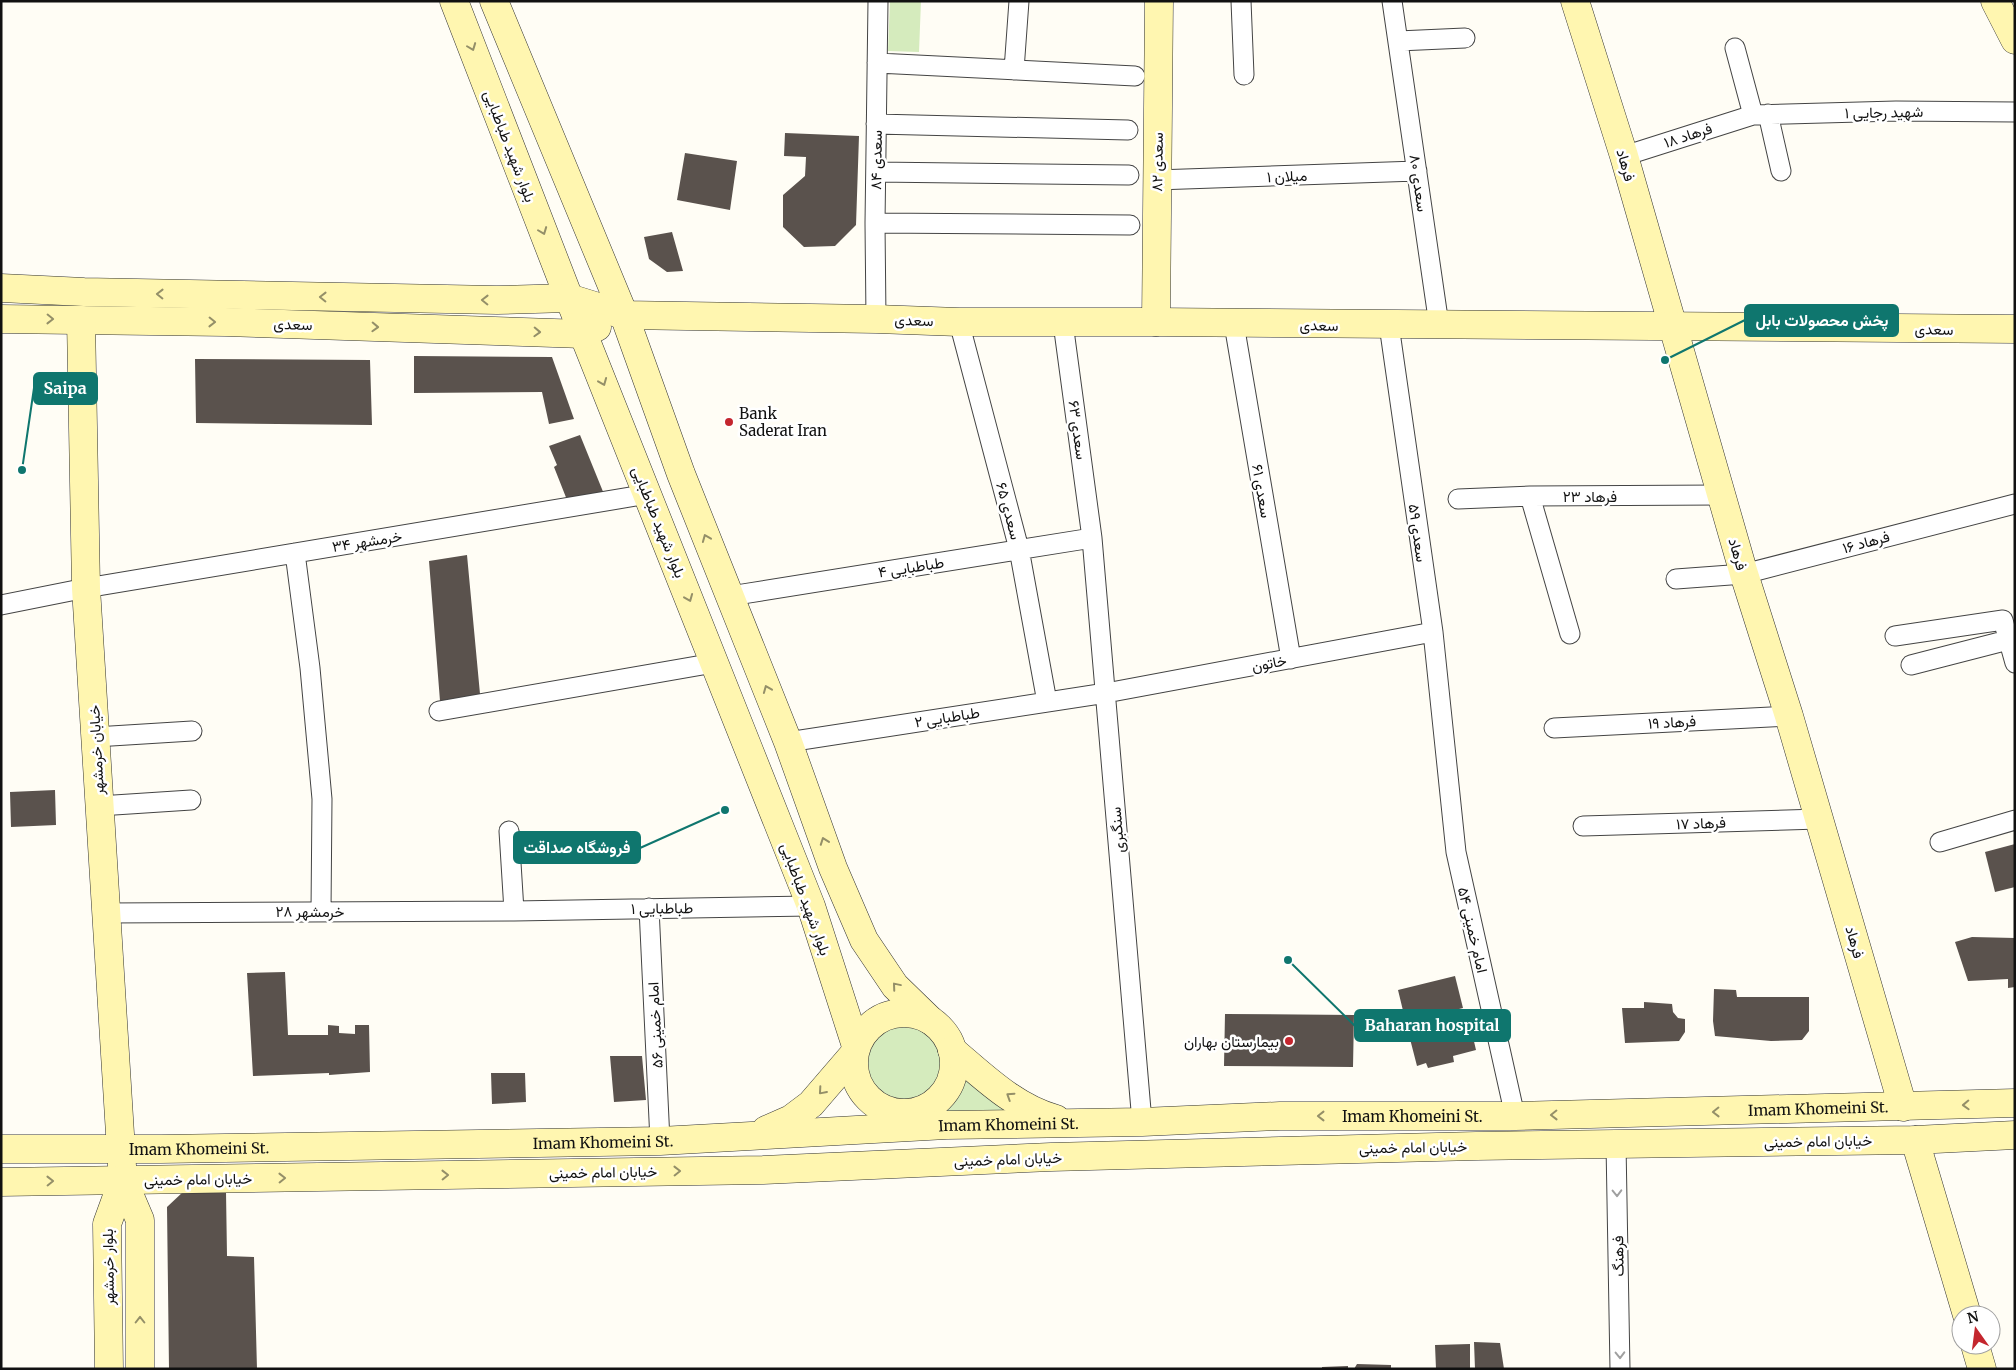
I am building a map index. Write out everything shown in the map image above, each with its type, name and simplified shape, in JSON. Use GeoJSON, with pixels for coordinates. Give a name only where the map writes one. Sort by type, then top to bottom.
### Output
{"type":"FeatureCollection","features":[{"type":"Feature","properties":{"kind":"main road","name":"بلوار شهید طباطبایی"},"geometry":{"type":"LineString","coordinates":[[454,1],[569,298],[811,906],[855,1050]]}},
{"type":"Feature","properties":{"kind":"main road"},"geometry":{"type":"LineString","coordinates":[[494,1],[624,315],[680,474],[788,742],[833,868],[864,940],[895,986],[940,1028],[948,1039],[952,1050],[954,1066],[950,1081],[942,1094],[931,1104],[900,1117],[851,1166]]}},
{"type":"Feature","properties":{"kind":"main road","name":"سعدی ۸۲"},"geometry":{"type":"LineString","coordinates":[[1156,322],[1159,1]]}},
{"type":"Feature","properties":{"kind":"main road","name":"فرهاد"},"geometry":{"type":"LineString","coordinates":[[1575,1],[1624,156],[1744,574],[1789,716],[1903,1107]]}},
{"type":"Feature","properties":{"kind":"main road"},"geometry":{"type":"LineString","coordinates":[[1994,1],[2015,40]]}},
{"type":"Feature","properties":{"kind":"main road","name":"سعدی"},"geometry":{"type":"LineString","coordinates":[[1,288],[84,292],[488,300],[569,298],[624,315],[959,322],[2015,329]]}},
{"type":"Feature","properties":{"kind":"main road"},"geometry":{"type":"LineString","coordinates":[[584,334],[624,315]]}},
{"type":"Feature","properties":{"kind":"main road","name":"سعدی"},"geometry":{"type":"LineString","coordinates":[[1,319],[224,322],[584,334]]}},
{"type":"Feature","properties":{"kind":"main road","name":"خیابان خرمشهر"},"geometry":{"type":"LineString","coordinates":[[82,320],[86,588],[123,1180]]}},
{"type":"Feature","properties":{"kind":"main road"},"geometry":{"type":"LineString","coordinates":[[754,1135],[791,1118],[811,1104],[855,1050],[865,1030],[879,1019],[896,1013],[913,1014],[930,1020]]}},
{"type":"Feature","properties":{"kind":"main road"},"geometry":{"type":"LineString","coordinates":[[855,1050],[854,1070],[859,1086],[869,1098],[882,1108],[900,1117],[946,1125],[990,1144],[1051,1157]]}},
{"type":"Feature","properties":{"kind":"main road"},"geometry":{"type":"LineString","coordinates":[[952,1050],[993,1086],[1037,1114],[1069,1123]]}},
{"type":"Feature","properties":{"kind":"main road","name":"Imam Khomeini St."},"geometry":{"type":"LineString","coordinates":[[1,1149],[660,1141],[754,1135],[900,1117],[946,1125],[1142,1122],[1280,1116],[1515,1116],[2015,1103]]}},
{"type":"Feature","properties":{"kind":"main road","name":"خیابان امام خمینی"},"geometry":{"type":"LineString","coordinates":[[1,1182],[753,1170],[1051,1157],[1476,1146],[1915,1140],[2015,1136]]}},
{"type":"Feature","properties":{"kind":"main road"},"geometry":{"type":"LineString","coordinates":[[1915,1140],[1963,1305]]}},
{"type":"Feature","properties":{"kind":"main road","name":"بلوار خرمشهر"},"geometry":{"type":"LineString","coordinates":[[109,1369],[107,1224],[123,1180]]}},
{"type":"Feature","properties":{"kind":"main road","name":"بلوار خرمشهر"},"geometry":{"type":"LineString","coordinates":[[123,1180],[140,1220],[140,1369]]}},
{"type":"Feature","properties":{"kind":"main road"},"geometry":{"type":"LineString","coordinates":[[1978,1355],[1982,1369]]}},
{"type":"Feature","properties":{"kind":"street","name":"سعدی ۸۴"},"geometry":{"type":"LineString","coordinates":[[876,319],[875,223],[878,1]]}},
{"type":"Feature","properties":{"kind":"street"},"geometry":{"type":"LineString","coordinates":[[1014,70],[1020,1]]}},
{"type":"Feature","properties":{"kind":"street"},"geometry":{"type":"LineString","coordinates":[[1241,1],[1244,75]]}},
{"type":"Feature","properties":{"kind":"street","name":"سعدی ۸۰"},"geometry":{"type":"LineString","coordinates":[[1392,1],[1438,325]]}},
{"type":"Feature","properties":{"kind":"street"},"geometry":{"type":"LineString","coordinates":[[1398,41],[1465,38]]}},
{"type":"Feature","properties":{"kind":"street"},"geometry":{"type":"LineString","coordinates":[[1735,48],[1781,171]]}},
{"type":"Feature","properties":{"kind":"street"},"geometry":{"type":"LineString","coordinates":[[877,63],[1135,76]]}},
{"type":"Feature","properties":{"kind":"street","name":"شهید رجایی ۱"},"geometry":{"type":"LineString","coordinates":[[1761,114],[1896,111],[2015,112]]}},
{"type":"Feature","properties":{"kind":"street","name":"فرهاد ۱۸"},"geometry":{"type":"LineString","coordinates":[[1624,156],[1761,114]]}},
{"type":"Feature","properties":{"kind":"street"},"geometry":{"type":"LineString","coordinates":[[876,124],[1128,130]]}},
{"type":"Feature","properties":{"kind":"street","name":"میلان ۱"},"geometry":{"type":"LineString","coordinates":[[1156,180],[1417,171]]}},
{"type":"Feature","properties":{"kind":"street"},"geometry":{"type":"LineString","coordinates":[[876,172],[1129,175]]}},
{"type":"Feature","properties":{"kind":"street"},"geometry":{"type":"LineString","coordinates":[[875,223],[1130,225]]}},
{"type":"Feature","properties":{"kind":"street","name":"سعدی ۶۵"},"geometry":{"type":"LineString","coordinates":[[959,322],[1019,550],[1048,702]]}},
{"type":"Feature","properties":{"kind":"street","name":"سعدی ۶۳"},"geometry":{"type":"LineString","coordinates":[[1063,323],[1092,538]]}},
{"type":"Feature","properties":{"kind":"street","name":"سعدی ۶۱"},"geometry":{"type":"LineString","coordinates":[[1234,324],[1291,659]]}},
{"type":"Feature","properties":{"kind":"street","name":"سعدی ۵۹"},"geometry":{"type":"LineString","coordinates":[[1389,325],[1433,632],[1444,742]]}},
{"type":"Feature","properties":{"kind":"street","name":"خرمشهر ۳۴"},"geometry":{"type":"LineString","coordinates":[[1,605],[86,588],[648,494]]}},
{"type":"Feature","properties":{"kind":"street","name":"فرهاد ۲۳"},"geometry":{"type":"LineString","coordinates":[[1458,499],[1530,496],[1721,495]]}},
{"type":"Feature","properties":{"kind":"street"},"geometry":{"type":"LineString","coordinates":[[1530,496],[1570,634]]}},
{"type":"Feature","properties":{"kind":"street","name":"فرهاد ۱۶"},"geometry":{"type":"LineString","coordinates":[[1676,579],[1744,574],[2015,504]]}},
{"type":"Feature","properties":{"kind":"street","name":"طباطبایی ۴"},"geometry":{"type":"LineString","coordinates":[[730,596],[1092,538]]}},
{"type":"Feature","properties":{"kind":"street","name":"سنگبری"},"geometry":{"type":"LineString","coordinates":[[1092,538],[1142,1122]]}},
{"type":"Feature","properties":{"kind":"street"},"geometry":{"type":"LineString","coordinates":[[295,553],[310,668],[322,799],[321,911]]}},
{"type":"Feature","properties":{"kind":"street"},"geometry":{"type":"LineString","coordinates":[[1895,636],[2003,620],[2015,663]]}},
{"type":"Feature","properties":{"kind":"street","name":"خاتون"},"geometry":{"type":"LineString","coordinates":[[1106,693],[1433,632]]}},
{"type":"Feature","properties":{"kind":"street"},"geometry":{"type":"LineString","coordinates":[[1911,665],[2008,640]]}},
{"type":"Feature","properties":{"kind":"street"},"geometry":{"type":"LineString","coordinates":[[439,711],[714,663]]}},
{"type":"Feature","properties":{"kind":"street","name":"طباطبایی ۲"},"geometry":{"type":"LineString","coordinates":[[788,742],[1106,693]]}},
{"type":"Feature","properties":{"kind":"street","name":"فرهاد ۱۹"},"geometry":{"type":"LineString","coordinates":[[1554,728],[1789,716]]}},
{"type":"Feature","properties":{"kind":"street"},"geometry":{"type":"LineString","coordinates":[[95,737],[192,731]]}},
{"type":"Feature","properties":{"kind":"street","name":"امام خمینی ۵۴"},"geometry":{"type":"LineString","coordinates":[[1444,742],[1456,852],[1515,1116]]}},
{"type":"Feature","properties":{"kind":"street"},"geometry":{"type":"LineString","coordinates":[[99,806],[191,800]]}},
{"type":"Feature","properties":{"kind":"street","name":"فرهاد ۱۷"},"geometry":{"type":"LineString","coordinates":[[1583,826],[1819,819]]}},
{"type":"Feature","properties":{"kind":"street"},"geometry":{"type":"LineString","coordinates":[[1940,842],[2015,820]]}},
{"type":"Feature","properties":{"kind":"street"},"geometry":{"type":"LineString","coordinates":[[509,831],[514,911]]}},
{"type":"Feature","properties":{"kind":"street","name":"طباطبایی ۱"},"geometry":{"type":"LineString","coordinates":[[514,911],[811,906]]}},
{"type":"Feature","properties":{"kind":"street","name":"امام خمینی ۵۶"},"geometry":{"type":"LineString","coordinates":[[649,908],[660,1141]]}},
{"type":"Feature","properties":{"kind":"street","name":"خرمشهر ۲۸"},"geometry":{"type":"LineString","coordinates":[[106,913],[514,911]]}},
{"type":"Feature","properties":{"kind":"street","name":"فرهنگ"},"geometry":{"type":"LineString","coordinates":[[1616,1144],[1620,1369]]}},
{"type":"Feature","properties":{"kind":"green space"},"geometry":{"type":"Polygon","coordinates":[[[890,1],[921,1],[919,52],[888,51],[890,1]]]}},
{"type":"Feature","properties":{"kind":"green space"},"geometry":{"type":"Polygon","coordinates":[[[904,1027],[918,1030],[930,1038],[938,1050],[941,1064],[938,1078],[930,1090],[918,1098],[904,1101],[890,1098],[878,1090],[870,1078],[867,1064],[870,1050],[878,1038],[890,1030],[904,1027]]]}},
{"type":"Feature","properties":{"kind":"green space"},"geometry":{"type":"Polygon","coordinates":[[[967,1072],[1017,1115],[945,1111],[962,1089],[967,1072]]]}},
{"type":"Feature","properties":{"kind":"building"},"geometry":{"type":"Polygon","coordinates":[[[785,133],[859,136],[856,225],[835,246],[804,247],[783,227],[783,195],[805,176],[806,157],[784,156],[785,133]]]}},
{"type":"Feature","properties":{"kind":"building"},"geometry":{"type":"Polygon","coordinates":[[[685,153],[737,161],[730,210],[677,200],[685,153]]]}},
{"type":"Feature","properties":{"kind":"building"},"geometry":{"type":"Polygon","coordinates":[[[672,232],[683,271],[667,272],[649,259],[644,237],[672,232]]]}},
{"type":"Feature","properties":{"kind":"building"},"geometry":{"type":"Polygon","coordinates":[[[414,356],[552,357],[574,419],[549,424],[542,392],[414,393],[414,356]]]}},
{"type":"Feature","properties":{"kind":"building"},"geometry":{"type":"Polygon","coordinates":[[[195,359],[370,360],[372,425],[196,423],[195,359]]]}},
{"type":"Feature","properties":{"kind":"building"},"geometry":{"type":"Polygon","coordinates":[[[580,435],[606,499],[569,505],[554,467],[557,465],[549,446],[580,435]]]}},
{"type":"Feature","properties":{"kind":"building"},"geometry":{"type":"Polygon","coordinates":[[[467,555],[480,694],[440,701],[429,561],[467,555]]]}},
{"type":"Feature","properties":{"kind":"building"},"geometry":{"type":"Polygon","coordinates":[[[55,790],[56,825],[11,827],[10,792],[55,790]]]}},
{"type":"Feature","properties":{"kind":"building"},"geometry":{"type":"Polygon","coordinates":[[[2015,844],[2015,887],[1995,892],[1985,852],[2015,844]]]}},
{"type":"Feature","properties":{"kind":"building"},"geometry":{"type":"Polygon","coordinates":[[[1972,937],[2015,938],[2015,987],[2008,988],[2008,979],[1968,981],[1955,942],[1972,937]]]}},
{"type":"Feature","properties":{"kind":"building"},"geometry":{"type":"Polygon","coordinates":[[[285,972],[288,1035],[328,1035],[328,1025],[339,1026],[339,1033],[355,1034],[355,1025],[369,1025],[370,1072],[329,1075],[329,1073],[253,1076],[247,973],[285,972]]]}},
{"type":"Feature","properties":{"kind":"building"},"geometry":{"type":"Polygon","coordinates":[[[1455,976],[1463,1008],[1451,1011],[1455,1023],[1469,1020],[1476,1050],[1453,1056],[1454,1062],[1428,1068],[1426,1063],[1417,1066],[1409,1035],[1420,1033],[1417,1020],[1406,1023],[1398,990],[1455,976]]]}},
{"type":"Feature","properties":{"kind":"building"},"geometry":{"type":"Polygon","coordinates":[[[1714,989],[1736,990],[1737,997],[1809,997],[1809,1031],[1802,1040],[1771,1041],[1715,1036],[1713,1021],[1714,989]]]}},
{"type":"Feature","properties":{"kind":"building"},"geometry":{"type":"Polygon","coordinates":[[[1644,1002],[1672,1004],[1673,1012],[1678,1018],[1685,1019],[1685,1032],[1679,1041],[1625,1043],[1622,1008],[1644,1008],[1644,1002]]]}},
{"type":"Feature","properties":{"kind":"building","name":"بیمارستان بهاران"},"geometry":{"type":"Polygon","coordinates":[[[1225,1014],[1354,1015],[1353,1067],[1224,1066],[1225,1014]]]}},
{"type":"Feature","properties":{"kind":"building"},"geometry":{"type":"Polygon","coordinates":[[[610,1056],[642,1056],[646,1100],[614,1102],[610,1056]]]}},
{"type":"Feature","properties":{"kind":"building"},"geometry":{"type":"Polygon","coordinates":[[[491,1073],[525,1073],[526,1102],[492,1104],[491,1073]]]}},
{"type":"Feature","properties":{"kind":"building"},"geometry":{"type":"Polygon","coordinates":[[[184,1191],[226,1192],[227,1256],[254,1257],[257,1369],[169,1369],[167,1207],[184,1191]]]}},
{"type":"Feature","properties":{"kind":"building"},"geometry":{"type":"Polygon","coordinates":[[[1474,1342],[1500,1343],[1504,1369],[1475,1369],[1474,1342]]]}},
{"type":"Feature","properties":{"kind":"building"},"geometry":{"type":"Polygon","coordinates":[[[1470,1344],[1470,1369],[1436,1369],[1435,1345],[1470,1344]]]}},
{"type":"Feature","properties":{"kind":"building"},"geometry":{"type":"Polygon","coordinates":[[[1357,1364],[1391,1365],[1391,1369],[1354,1369],[1357,1364]]]}},
{"type":"Feature","properties":{"kind":"building"},"geometry":{"type":"Polygon","coordinates":[[[1348,1366],[1348,1369],[1322,1369],[1322,1367],[1348,1366]]]}},
{"type":"Feature","properties":{"kind":"place","name":"پخش محصولات بابل"},"geometry":{"type":"Point","coordinates":[1665,360]}},
{"type":"Feature","properties":{"kind":"place","name":"Bank Saderat Iran"},"geometry":{"type":"Point","coordinates":[729,422]}},
{"type":"Feature","properties":{"kind":"place","name":"Saipa"},"geometry":{"type":"Point","coordinates":[22,470]}},
{"type":"Feature","properties":{"kind":"place","name":"فروشگاه صداقت"},"geometry":{"type":"Point","coordinates":[725,810]}},
{"type":"Feature","properties":{"kind":"place","name":"Baharan hospital"},"geometry":{"type":"Point","coordinates":[1288,960]}},
{"type":"Feature","properties":{"kind":"place","name":"بیمارستان بهاران"},"geometry":{"type":"Point","coordinates":[1289,1041]}}]}
